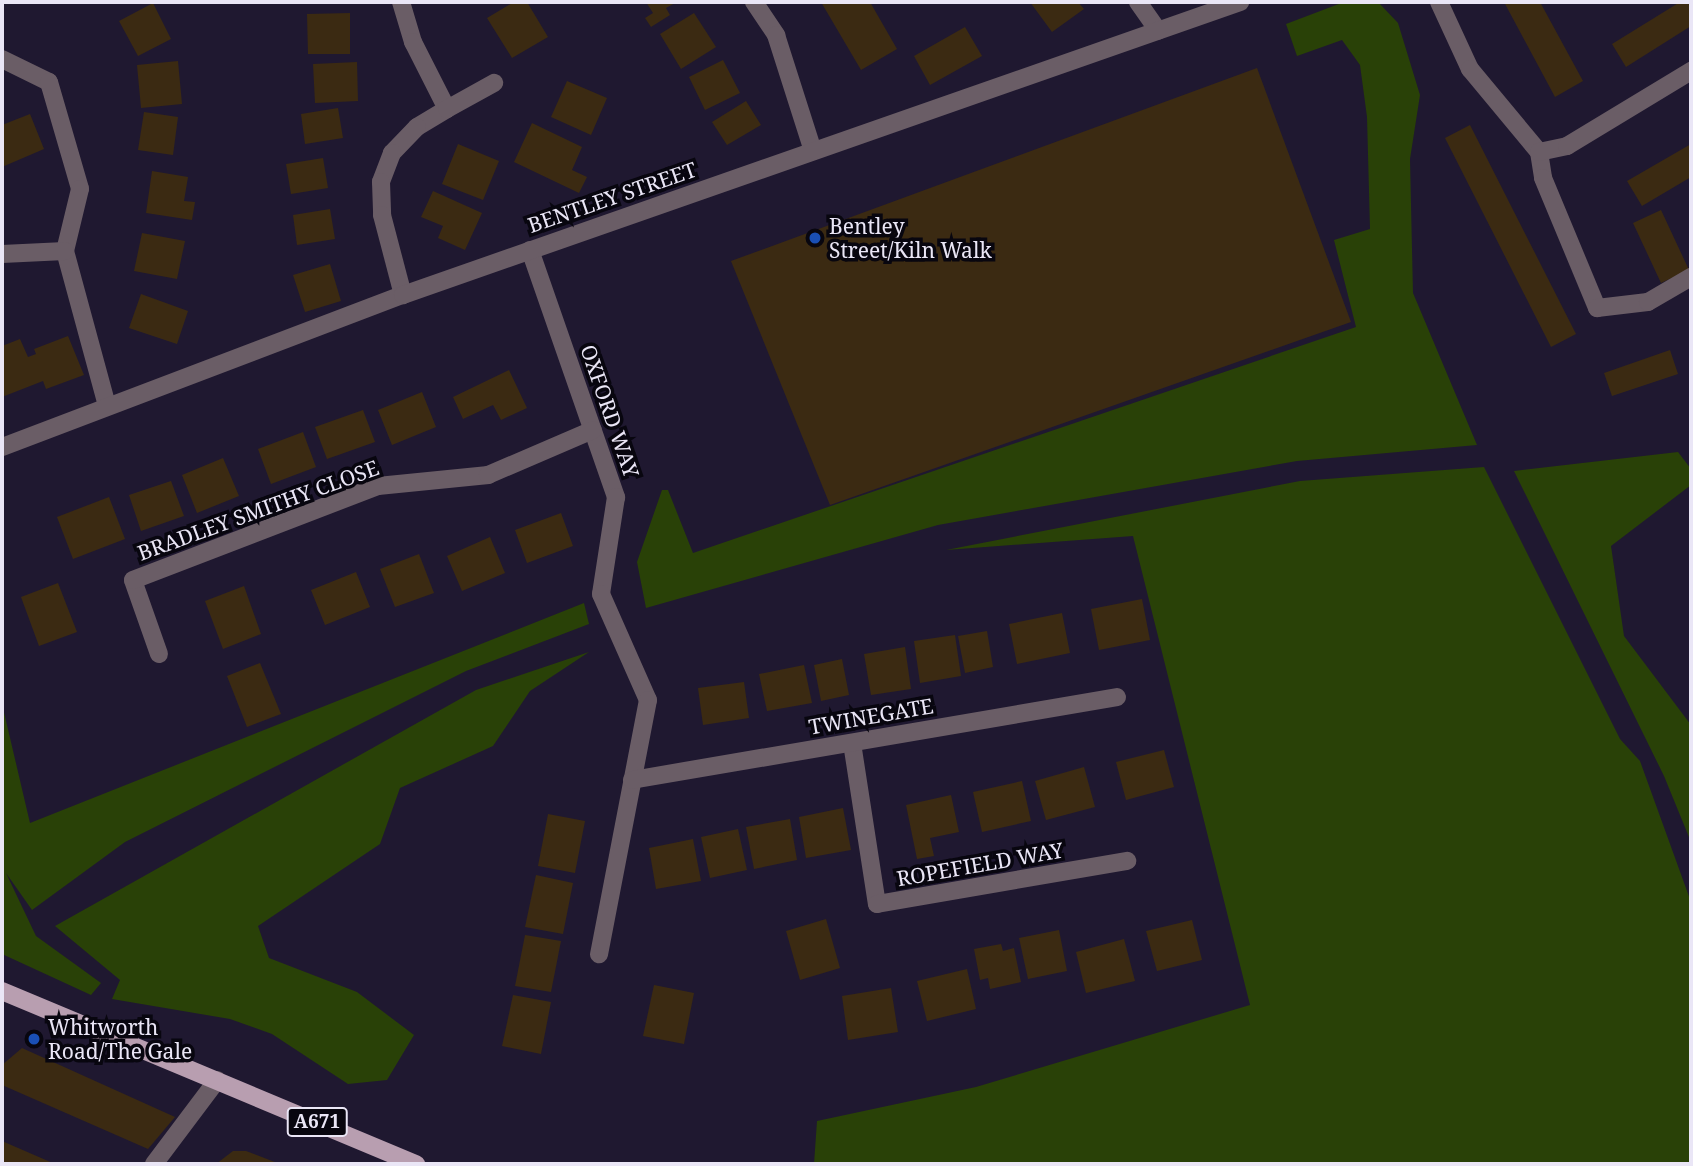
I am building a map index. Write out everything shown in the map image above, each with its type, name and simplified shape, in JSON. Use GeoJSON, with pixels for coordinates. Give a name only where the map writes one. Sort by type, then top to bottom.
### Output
{"type":"FeatureCollection","features":[{"type":"Feature","properties":{"kind":"main road","name":"A671"},"geometry":{"type":"LineString","coordinates":[[2,991],[218,1080],[390,1159],[416,1164]]}},
{"type":"Feature","properties":{"kind":"street"},"geometry":{"type":"LineString","coordinates":[[401,2],[413,42],[447,109]]}},
{"type":"Feature","properties":{"kind":"street"},"geometry":{"type":"LineString","coordinates":[[754,2],[776,35],[813,151]]}},
{"type":"Feature","properties":{"kind":"street"},"geometry":{"type":"LineString","coordinates":[[1138,2],[1158,31]]}},
{"type":"Feature","properties":{"kind":"street","name":"BENTLEY STREET"},"geometry":{"type":"LineString","coordinates":[[2,447],[403,295],[1240,2]]}},
{"type":"Feature","properties":{"kind":"street"},"geometry":{"type":"LineString","coordinates":[[1438,2],[1469,69],[1539,152],[1543,178],[1597,308],[1648,302],[1691,277]]}},
{"type":"Feature","properties":{"kind":"street"},"geometry":{"type":"LineString","coordinates":[[4,60],[49,82],[80,189],[65,251],[107,406]]}},
{"type":"Feature","properties":{"kind":"street"},"geometry":{"type":"LineString","coordinates":[[1539,152],[1567,146],[1691,71]]}},
{"type":"Feature","properties":{"kind":"street"},"geometry":{"type":"LineString","coordinates":[[403,295],[382,215],[381,182],[392,153],[417,127],[494,83]]}},
{"type":"Feature","properties":{"kind":"street","name":"OXFORD WAY"},"geometry":{"type":"LineString","coordinates":[[530,250],[616,497],[601,594],[648,700],[599,954]]}},
{"type":"Feature","properties":{"kind":"street"},"geometry":{"type":"LineString","coordinates":[[2,254],[65,251]]}},
{"type":"Feature","properties":{"kind":"street","name":"BRADLEY SMITHY CLOSE"},"geometry":{"type":"LineString","coordinates":[[159,654],[133,580],[378,486],[488,475],[593,430]]}},
{"type":"Feature","properties":{"kind":"street","name":"TWINEGATE"},"geometry":{"type":"LineString","coordinates":[[632,780],[1117,697]]}},
{"type":"Feature","properties":{"kind":"street","name":"ROPEFIELD WAY"},"geometry":{"type":"LineString","coordinates":[[852,743],[877,904],[1127,862]]}},
{"type":"Feature","properties":{"kind":"street"},"geometry":{"type":"LineString","coordinates":[[155,1164],[218,1080]]}},
{"type":"Feature","properties":{"kind":"green space"},"geometry":{"type":"Polygon","coordinates":[[[1344,2],[1378,2],[1398,23],[1420,95],[1410,159],[1413,293],[1477,445],[1297,461],[938,525],[646,608],[637,562],[662,490],[668,490],[693,553],[1356,327],[1334,240],[1370,229],[1367,117],[1360,65],[1342,40],[1297,56],[1286,24],[1344,2]]]}},
{"type":"Feature","properties":{"kind":"green space"},"geometry":{"type":"Polygon","coordinates":[[[1678,452],[1691,469],[1691,485],[1611,546],[1624,636],[1691,725],[1691,842],[1664,776],[1514,471],[1678,452]]]}},
{"type":"Feature","properties":{"kind":"green space"},"geometry":{"type":"Polygon","coordinates":[[[1484,467],[1620,739],[1640,761],[1691,902],[1691,1164],[814,1164],[817,1121],[976,1087],[1250,1005],[1133,536],[946,550],[1300,481],[1484,467]]]}},
{"type":"Feature","properties":{"kind":"green space"},"geometry":{"type":"Polygon","coordinates":[[[584,603],[589,624],[466,671],[125,842],[32,910],[6,873],[36,936],[101,983],[91,995],[2,954],[3,708],[30,823],[584,603]]]}},
{"type":"Feature","properties":{"kind":"green space"},"geometry":{"type":"Polygon","coordinates":[[[589,652],[530,691],[493,746],[400,788],[380,844],[258,926],[269,958],[357,992],[414,1035],[387,1080],[348,1084],[272,1034],[230,1019],[112,999],[120,980],[55,926],[476,690],[589,652]]]}},
{"type":"Feature","properties":{"kind":"building"},"geometry":{"type":"Polygon","coordinates":[[[514,2],[527,2],[548,37],[512,58],[487,18],[514,2]]]}},
{"type":"Feature","properties":{"kind":"building"},"geometry":{"type":"Polygon","coordinates":[[[646,2],[677,2],[666,8],[670,15],[651,27],[645,18],[653,13],[646,2]]]}},
{"type":"Feature","properties":{"kind":"building"},"geometry":{"type":"Polygon","coordinates":[[[821,2],[870,2],[897,49],[861,70],[821,2]]]}},
{"type":"Feature","properties":{"kind":"building"},"geometry":{"type":"Polygon","coordinates":[[[1030,2],[1078,2],[1084,9],[1052,32],[1030,2]]]}},
{"type":"Feature","properties":{"kind":"building"},"geometry":{"type":"Polygon","coordinates":[[[1504,2],[1540,2],[1583,81],[1555,97],[1504,2]]]}},
{"type":"Feature","properties":{"kind":"building"},"geometry":{"type":"Polygon","coordinates":[[[1680,2],[1691,2],[1691,26],[1626,67],[1612,44],[1680,2]]]}},
{"type":"Feature","properties":{"kind":"building"},"geometry":{"type":"Polygon","coordinates":[[[153,3],[171,39],[138,56],[119,21],[153,3]]]}},
{"type":"Feature","properties":{"kind":"building"},"geometry":{"type":"Polygon","coordinates":[[[350,13],[350,54],[308,54],[307,14],[350,13]]]}},
{"type":"Feature","properties":{"kind":"building"},"geometry":{"type":"Polygon","coordinates":[[[694,13],[716,47],[681,69],[660,34],[694,13]]]}},
{"type":"Feature","properties":{"kind":"building"},"geometry":{"type":"Polygon","coordinates":[[[965,27],[982,56],[930,85],[914,56],[965,27]]]}},
{"type":"Feature","properties":{"kind":"building"},"geometry":{"type":"Polygon","coordinates":[[[723,60],[740,93],[705,110],[689,77],[723,60]]]}},
{"type":"Feature","properties":{"kind":"building"},"geometry":{"type":"Polygon","coordinates":[[[178,61],[182,104],[141,108],[137,65],[178,61]]]}},
{"type":"Feature","properties":{"kind":"building"},"geometry":{"type":"Polygon","coordinates":[[[357,62],[358,101],[315,103],[313,64],[357,62]]]}},
{"type":"Feature","properties":{"kind":"building"},"geometry":{"type":"Polygon","coordinates":[[[1257,68],[1351,322],[830,505],[731,261],[1257,68]]]}},
{"type":"Feature","properties":{"kind":"building"},"geometry":{"type":"Polygon","coordinates":[[[567,81],[607,98],[591,135],[551,117],[567,81]]]}},
{"type":"Feature","properties":{"kind":"building"},"geometry":{"type":"Polygon","coordinates":[[[746,101],[761,125],[727,145],[712,122],[746,101]]]}},
{"type":"Feature","properties":{"kind":"building"},"geometry":{"type":"Polygon","coordinates":[[[338,108],[343,138],[305,144],[301,114],[338,108]]]}},
{"type":"Feature","properties":{"kind":"building"},"geometry":{"type":"Polygon","coordinates":[[[144,112],[178,117],[173,155],[138,150],[144,112]]]}},
{"type":"Feature","properties":{"kind":"building"},"geometry":{"type":"Polygon","coordinates":[[[30,114],[44,149],[2,167],[2,125],[30,114]]]}},
{"type":"Feature","properties":{"kind":"building"},"geometry":{"type":"Polygon","coordinates":[[[532,123],[582,147],[572,170],[587,177],[579,193],[514,162],[532,123]]]}},
{"type":"Feature","properties":{"kind":"building"},"geometry":{"type":"Polygon","coordinates":[[[1470,125],[1576,334],[1551,347],[1445,138],[1470,125]]]}},
{"type":"Feature","properties":{"kind":"building"},"geometry":{"type":"Polygon","coordinates":[[[458,144],[499,161],[483,200],[442,184],[458,144]]]}},
{"type":"Feature","properties":{"kind":"building"},"geometry":{"type":"Polygon","coordinates":[[[1691,144],[1691,177],[1642,206],[1627,181],[1691,144]]]}},
{"type":"Feature","properties":{"kind":"building"},"geometry":{"type":"Polygon","coordinates":[[[323,158],[328,188],[291,194],[286,164],[323,158]]]}},
{"type":"Feature","properties":{"kind":"building"},"geometry":{"type":"Polygon","coordinates":[[[152,171],[188,177],[184,201],[195,202],[192,220],[146,213],[152,171]]]}},
{"type":"Feature","properties":{"kind":"building"},"geometry":{"type":"Polygon","coordinates":[[[433,191],[482,213],[465,250],[438,238],[443,226],[421,217],[433,191]]]}},
{"type":"Feature","properties":{"kind":"building"},"geometry":{"type":"Polygon","coordinates":[[[330,209],[335,239],[297,245],[293,215],[330,209]]]}},
{"type":"Feature","properties":{"kind":"building"},"geometry":{"type":"Polygon","coordinates":[[[1661,210],[1689,270],[1661,283],[1633,223],[1661,210]]]}},
{"type":"Feature","properties":{"kind":"building"},"geometry":{"type":"Polygon","coordinates":[[[142,233],[185,241],[177,279],[134,271],[142,233]]]}},
{"type":"Feature","properties":{"kind":"building"},"geometry":{"type":"Polygon","coordinates":[[[330,264],[341,301],[305,312],[293,275],[330,264]]]}},
{"type":"Feature","properties":{"kind":"building"},"geometry":{"type":"Polygon","coordinates":[[[141,294],[188,311],[177,344],[129,328],[141,294]]]}},
{"type":"Feature","properties":{"kind":"building"},"geometry":{"type":"Polygon","coordinates":[[[68,336],[84,375],[46,389],[43,381],[2,397],[2,346],[20,339],[28,357],[36,354],[34,349],[68,336]]]}},
{"type":"Feature","properties":{"kind":"building"},"geometry":{"type":"Polygon","coordinates":[[[1670,350],[1678,374],[1612,396],[1604,373],[1670,350]]]}},
{"type":"Feature","properties":{"kind":"building"},"geometry":{"type":"Polygon","coordinates":[[[509,370],[527,408],[501,420],[493,405],[463,419],[453,397],[509,370]]]}},
{"type":"Feature","properties":{"kind":"building"},"geometry":{"type":"Polygon","coordinates":[[[422,392],[436,427],[392,445],[378,410],[422,392]]]}},
{"type":"Feature","properties":{"kind":"building"},"geometry":{"type":"Polygon","coordinates":[[[363,410],[375,442],[327,459],[315,427],[363,410]]]}},
{"type":"Feature","properties":{"kind":"building"},"geometry":{"type":"Polygon","coordinates":[[[303,432],[316,467],[271,484],[258,449],[303,432]]]}},
{"type":"Feature","properties":{"kind":"building"},"geometry":{"type":"Polygon","coordinates":[[[223,458],[239,496],[197,513],[182,475],[223,458]]]}},
{"type":"Feature","properties":{"kind":"building"},"geometry":{"type":"Polygon","coordinates":[[[171,481],[184,516],[141,531],[129,495],[171,481]]]}},
{"type":"Feature","properties":{"kind":"building"},"geometry":{"type":"Polygon","coordinates":[[[109,497],[125,539],[73,559],[57,517],[109,497]]]}},
{"type":"Feature","properties":{"kind":"building"},"geometry":{"type":"Polygon","coordinates":[[[561,513],[573,546],[527,563],[515,530],[561,513]]]}},
{"type":"Feature","properties":{"kind":"building"},"geometry":{"type":"Polygon","coordinates":[[[490,537],[505,573],[462,591],[447,556],[490,537]]]}},
{"type":"Feature","properties":{"kind":"building"},"geometry":{"type":"Polygon","coordinates":[[[419,554],[434,593],[395,607],[380,569],[419,554]]]}},
{"type":"Feature","properties":{"kind":"building"},"geometry":{"type":"Polygon","coordinates":[[[356,572],[370,607],[325,625],[311,590],[356,572]]]}},
{"type":"Feature","properties":{"kind":"building"},"geometry":{"type":"Polygon","coordinates":[[[58,583],[77,632],[39,646],[21,597],[58,583]]]}},
{"type":"Feature","properties":{"kind":"building"},"geometry":{"type":"Polygon","coordinates":[[[244,586],[261,634],[223,649],[205,601],[244,586]]]}},
{"type":"Feature","properties":{"kind":"building"},"geometry":{"type":"Polygon","coordinates":[[[1142,599],[1150,640],[1099,650],[1091,609],[1142,599]]]}},
{"type":"Feature","properties":{"kind":"building"},"geometry":{"type":"Polygon","coordinates":[[[1062,613],[1070,653],[1017,664],[1009,624],[1062,613]]]}},
{"type":"Feature","properties":{"kind":"building"},"geometry":{"type":"Polygon","coordinates":[[[987,631],[993,667],[965,673],[958,636],[987,631]]]}},
{"type":"Feature","properties":{"kind":"building"},"geometry":{"type":"Polygon","coordinates":[[[955,635],[961,676],[920,683],[914,641],[955,635]]]}},
{"type":"Feature","properties":{"kind":"building"},"geometry":{"type":"Polygon","coordinates":[[[905,647],[911,689],[871,695],[864,654],[905,647]]]}},
{"type":"Feature","properties":{"kind":"building"},"geometry":{"type":"Polygon","coordinates":[[[842,659],[849,695],[821,701],[814,665],[842,659]]]}},
{"type":"Feature","properties":{"kind":"building"},"geometry":{"type":"Polygon","coordinates":[[[260,663],[281,714],[247,727],[227,676],[260,663]]]}},
{"type":"Feature","properties":{"kind":"building"},"geometry":{"type":"Polygon","coordinates":[[[804,665],[812,703],[767,711],[759,674],[804,665]]]}},
{"type":"Feature","properties":{"kind":"building"},"geometry":{"type":"Polygon","coordinates":[[[744,682],[749,718],[703,725],[698,688],[744,682]]]}},
{"type":"Feature","properties":{"kind":"building"},"geometry":{"type":"Polygon","coordinates":[[[1164,750],[1174,787],[1126,800],[1116,762],[1164,750]]]}},
{"type":"Feature","properties":{"kind":"building"},"geometry":{"type":"Polygon","coordinates":[[[1084,767],[1095,807],[1046,820],[1035,781],[1084,767]]]}},
{"type":"Feature","properties":{"kind":"building"},"geometry":{"type":"Polygon","coordinates":[[[1022,781],[1031,821],[982,832],[973,792],[1022,781]]]}},
{"type":"Feature","properties":{"kind":"building"},"geometry":{"type":"Polygon","coordinates":[[[951,795],[959,832],[930,838],[934,856],[917,859],[906,805],[951,795]]]}},
{"type":"Feature","properties":{"kind":"building"},"geometry":{"type":"Polygon","coordinates":[[[843,808],[851,850],[806,858],[799,817],[843,808]]]}},
{"type":"Feature","properties":{"kind":"building"},"geometry":{"type":"Polygon","coordinates":[[[548,814],[585,821],[575,873],[538,866],[548,814]]]}},
{"type":"Feature","properties":{"kind":"building"},"geometry":{"type":"Polygon","coordinates":[[[790,819],[797,860],[754,869],[746,827],[790,819]]]}},
{"type":"Feature","properties":{"kind":"building"},"geometry":{"type":"Polygon","coordinates":[[[738,829],[747,870],[710,878],[701,837],[738,829]]]}},
{"type":"Feature","properties":{"kind":"building"},"geometry":{"type":"Polygon","coordinates":[[[693,839],[701,881],[656,889],[649,848],[693,839]]]}},
{"type":"Feature","properties":{"kind":"building"},"geometry":{"type":"Polygon","coordinates":[[[536,875],[573,883],[563,934],[525,927],[536,875]]]}},
{"type":"Feature","properties":{"kind":"building"},"geometry":{"type":"Polygon","coordinates":[[[826,919],[840,968],[800,980],[786,931],[826,919]]]}},
{"type":"Feature","properties":{"kind":"building"},"geometry":{"type":"Polygon","coordinates":[[[1192,920],[1202,960],[1157,971],[1146,931],[1192,920]]]}},
{"type":"Feature","properties":{"kind":"building"},"geometry":{"type":"Polygon","coordinates":[[[1059,930],[1067,971],[1028,979],[1019,938],[1059,930]]]}},
{"type":"Feature","properties":{"kind":"building"},"geometry":{"type":"Polygon","coordinates":[[[525,935],[561,941],[551,992],[515,986],[525,935]]]}},
{"type":"Feature","properties":{"kind":"building"},"geometry":{"type":"Polygon","coordinates":[[[1124,939],[1135,981],[1086,993],[1076,952],[1124,939]]]}},
{"type":"Feature","properties":{"kind":"building"},"geometry":{"type":"Polygon","coordinates":[[[1001,944],[1003,951],[1014,948],[1021,982],[990,989],[988,978],[980,980],[974,949],[1001,944]]]}},
{"type":"Feature","properties":{"kind":"building"},"geometry":{"type":"Polygon","coordinates":[[[967,969],[976,1009],[927,1021],[917,981],[967,969]]]}},
{"type":"Feature","properties":{"kind":"building"},"geometry":{"type":"Polygon","coordinates":[[[654,985],[694,993],[684,1044],[643,1036],[654,985]]]}},
{"type":"Feature","properties":{"kind":"building"},"geometry":{"type":"Polygon","coordinates":[[[891,988],[898,1032],[848,1040],[842,996],[891,988]]]}},
{"type":"Feature","properties":{"kind":"building"},"geometry":{"type":"Polygon","coordinates":[[[513,995],[551,1002],[541,1054],[502,1046],[513,995]]]}},
{"type":"Feature","properties":{"kind":"building"},"geometry":{"type":"Polygon","coordinates":[[[22,1048],[175,1117],[148,1149],[2,1085],[2,1065],[22,1048]]]}},
{"type":"Feature","properties":{"kind":"building"},"geometry":{"type":"Polygon","coordinates":[[[2,1141],[55,1164],[2,1164],[2,1141]]]}},
{"type":"Feature","properties":{"kind":"building"},"geometry":{"type":"Polygon","coordinates":[[[233,1151],[246,1151],[280,1164],[216,1164],[233,1151]]]}},
{"type":"Feature","properties":{"kind":"place","name":"Bentley Street/Kiln Walk"},"geometry":{"type":"Point","coordinates":[815,238]}},
{"type":"Feature","properties":{"kind":"place","name":"Whitworth Road/The Gale"},"geometry":{"type":"Point","coordinates":[34,1039]}}]}
